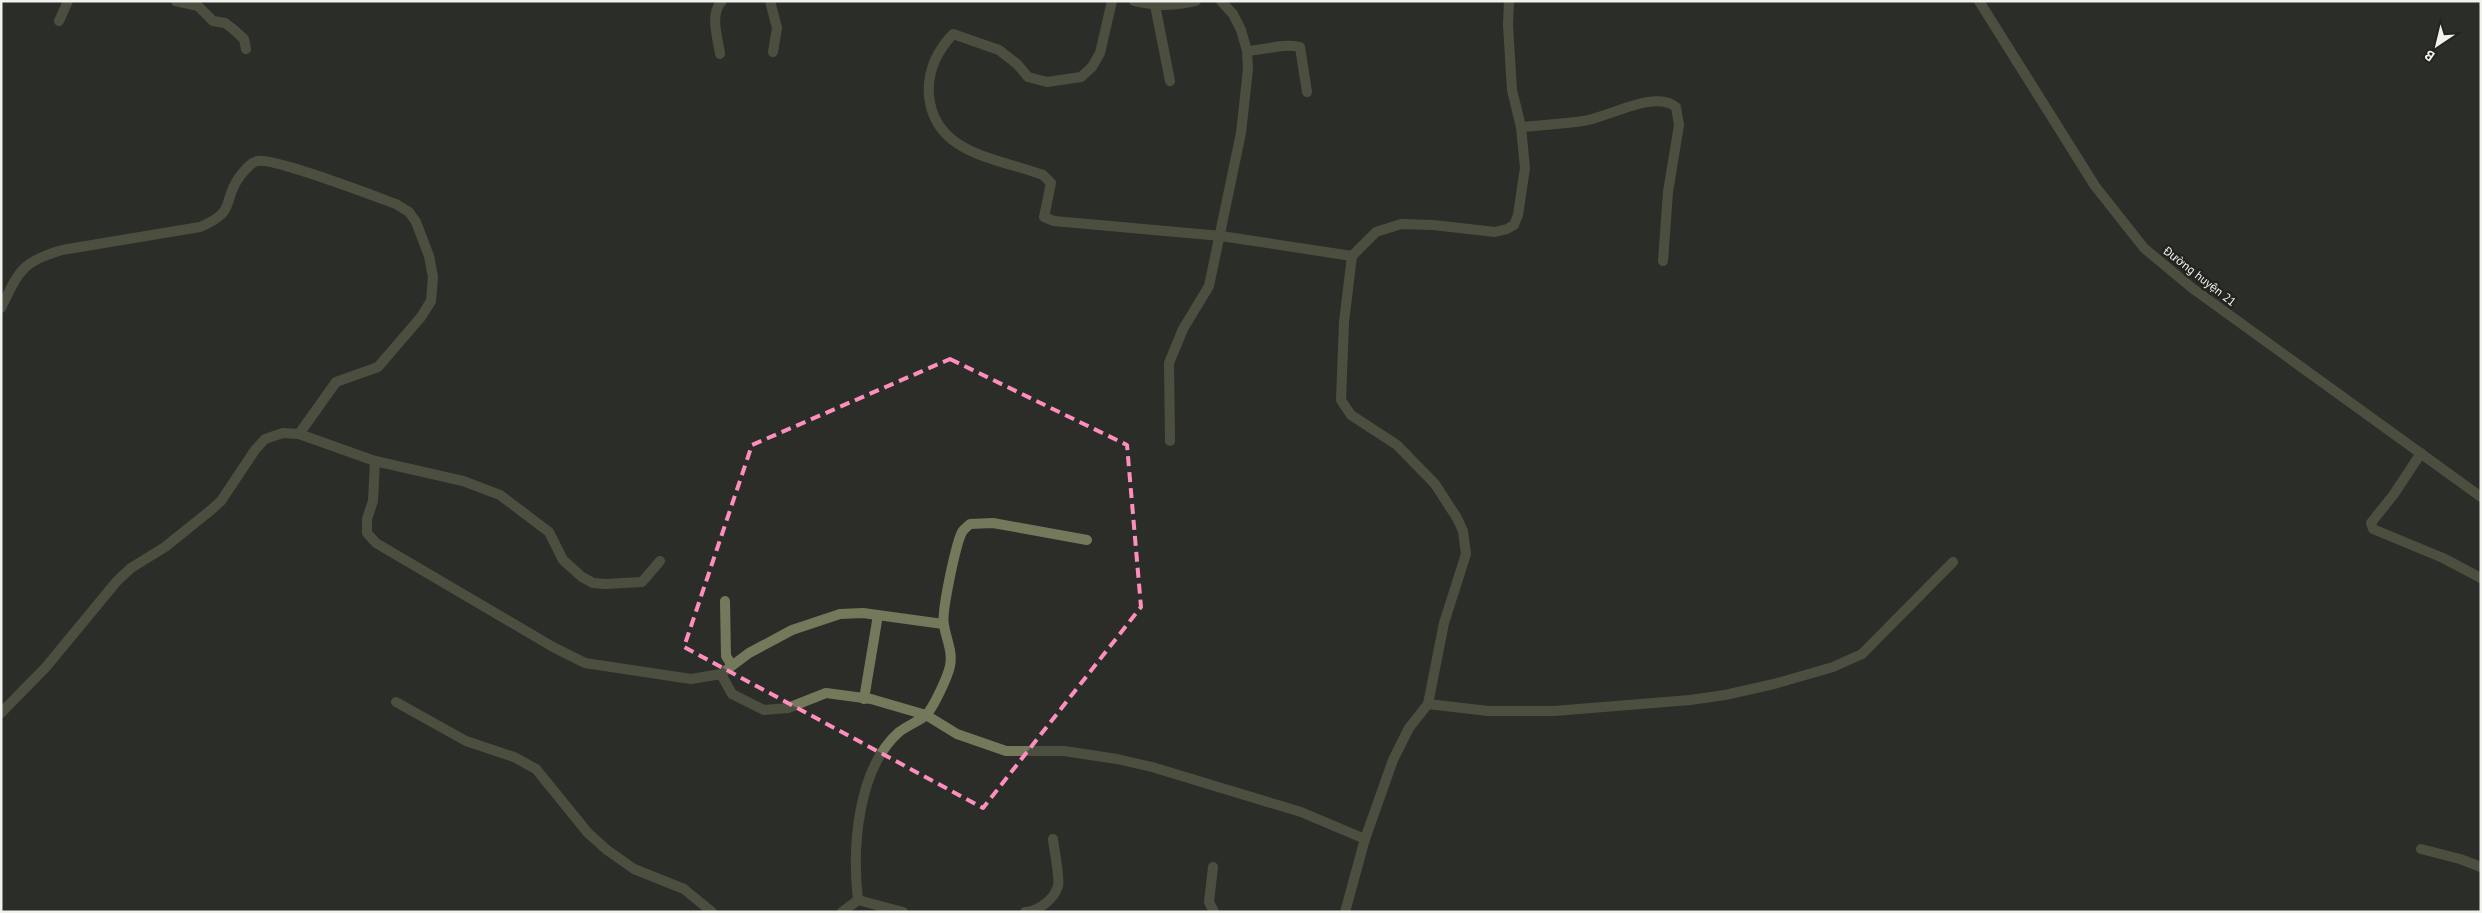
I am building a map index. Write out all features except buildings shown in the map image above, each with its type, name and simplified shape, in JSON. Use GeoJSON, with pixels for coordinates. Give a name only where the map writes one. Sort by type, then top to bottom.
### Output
{"type":"FeatureCollection","features":[{"type":"Feature","properties":{"kind":"street"},"geometry":{"type":"LineString","coordinates":[[59,21],[68,1]]}},
{"type":"Feature","properties":{"kind":"street"},"geometry":{"type":"LineString","coordinates":[[176,1],[198,6],[213,21],[225,23],[244,39],[246,49]]}},
{"type":"Feature","properties":{"kind":"street"},"geometry":{"type":"LineString","coordinates":[[720,54],[715,18],[717,6],[722,1]]}},
{"type":"Feature","properties":{"kind":"street"},"geometry":{"type":"LineString","coordinates":[[770,1],[777,28],[773,52]]}},
{"type":"Feature","properties":{"kind":"street"},"geometry":{"type":"LineString","coordinates":[[1112,1],[1100,53],[1092,67],[1081,77],[1047,82],[1028,77],[1017,64],[999,50],[953,34],[944,44],[930,71],[930,108],[936,125],[951,142],[970,151],[1043,175],[1051,183],[1044,218],[1221,236],[1352,256]]}},
{"type":"Feature","properties":{"kind":"street"},"geometry":{"type":"LineString","coordinates":[[1134,1],[1155,5],[1181,5],[1196,1]]}},
{"type":"Feature","properties":{"kind":"street"},"geometry":{"type":"LineString","coordinates":[[1170,441],[1169,363],[1183,329],[1209,286],[1221,236],[1241,133],[1248,69],[1247,51],[1241,30],[1233,14],[1222,1]]}},
{"type":"Feature","properties":{"kind":"street"},"geometry":{"type":"LineString","coordinates":[[1345,912],[1365,839],[1400,743],[1428,704],[1444,623],[1466,554],[1465,542],[1457,518],[1424,471],[1397,446],[1351,415],[1341,400],[1344,322],[1352,256],[1376,232],[1395,225],[1413,224],[1494,232],[1507,229],[1514,224],[1518,215],[1525,168],[1521,127],[1512,90],[1508,25],[1509,1]]}},
{"type":"Feature","properties":{"kind":"street","name":"Đường huyện 21"},"geometry":{"type":"LineString","coordinates":[[1979,1],[2095,186],[2144,248],[2192,288],[2481,497]]}},
{"type":"Feature","properties":{"kind":"street"},"geometry":{"type":"LineString","coordinates":[[1155,5],[1170,81]]}},
{"type":"Feature","properties":{"kind":"street"},"geometry":{"type":"LineString","coordinates":[[1247,51],[1289,44],[1300,47],[1307,92]]}},
{"type":"Feature","properties":{"kind":"street"},"geometry":{"type":"LineString","coordinates":[[1521,127],[1585,121],[1615,110],[1663,101],[1676,107],[1679,125],[1668,192],[1663,261]]}},
{"type":"Feature","properties":{"kind":"street"},"geometry":{"type":"LineString","coordinates":[[1,308],[17,274],[28,263],[44,255],[62,250],[200,227],[215,221],[225,212],[239,178],[249,165],[256,162],[268,160],[396,204],[410,212],[416,222],[429,256],[433,277],[430,301],[421,317],[378,367],[336,382],[299,434]]}},
{"type":"Feature","properties":{"kind":"street"},"geometry":{"type":"LineString","coordinates":[[1,713],[46,667],[116,581],[131,568],[165,547],[221,501],[255,450],[265,439],[283,433],[299,434],[375,461],[463,481],[500,495],[549,532],[563,560],[582,577],[593,583],[619,585],[642,582],[660,561]]}},
{"type":"Feature","properties":{"kind":"street"},"geometry":{"type":"LineString","coordinates":[[2421,453],[2394,494],[2371,523],[2373,530],[2443,558],[2481,578]]}},
{"type":"Feature","properties":{"kind":"street"},"geometry":{"type":"LineString","coordinates":[[375,461],[373,501],[367,519],[366,533],[376,543],[553,647],[585,663],[690,679],[721,674],[732,664],[792,630],[840,614],[878,615],[943,624]]}},
{"type":"Feature","properties":{"kind":"street"},"geometry":{"type":"LineString","coordinates":[[858,900],[856,848],[861,807],[874,768],[883,752],[898,733],[926,715],[950,666],[951,655],[943,624],[959,542],[963,532],[970,524],[994,523],[1087,540]]}},
{"type":"Feature","properties":{"kind":"street"},"geometry":{"type":"LineString","coordinates":[[1428,704],[1488,711],[1554,711],[1690,700],[1725,695],[1774,684],[1833,667],[1862,654],[1953,562]]}},
{"type":"Feature","properties":{"kind":"street"},"geometry":{"type":"LineString","coordinates":[[725,601],[726,656],[732,664]]}},
{"type":"Feature","properties":{"kind":"street"},"geometry":{"type":"LineString","coordinates":[[864,699],[878,615]]}},
{"type":"Feature","properties":{"kind":"street"},"geometry":{"type":"LineString","coordinates":[[721,674],[732,694],[764,710],[788,708],[826,694],[864,699],[926,715],[957,734],[1006,751],[1064,751],[1117,759],[1152,767],[1301,812],[1365,839]]}},
{"type":"Feature","properties":{"kind":"street"},"geometry":{"type":"LineString","coordinates":[[396,702],[466,741],[514,757],[536,769],[588,833],[607,850],[634,869],[684,889],[712,912]]}},
{"type":"Feature","properties":{"kind":"street"},"geometry":{"type":"LineString","coordinates":[[1025,912],[1042,906],[1050,899],[1058,886],[1052,839]]}},
{"type":"Feature","properties":{"kind":"street"},"geometry":{"type":"LineString","coordinates":[[2421,849],[2460,859],[2481,867]]}},
{"type":"Feature","properties":{"kind":"street"},"geometry":{"type":"LineString","coordinates":[[1213,867],[1209,902],[1214,912]]}},
{"type":"Feature","properties":{"kind":"street"},"geometry":{"type":"LineString","coordinates":[[842,912],[858,900]]}},
{"type":"Feature","properties":{"kind":"street"},"geometry":{"type":"LineString","coordinates":[[858,900],[902,912]]}},
{"type":"Feature","properties":{"kind":"highlighted area"},"geometry":{"type":"Polygon","coordinates":[[[950,359],[1127,445],[1141,607],[983,808],[684,647],[752,445],[950,359]]]}}]}
